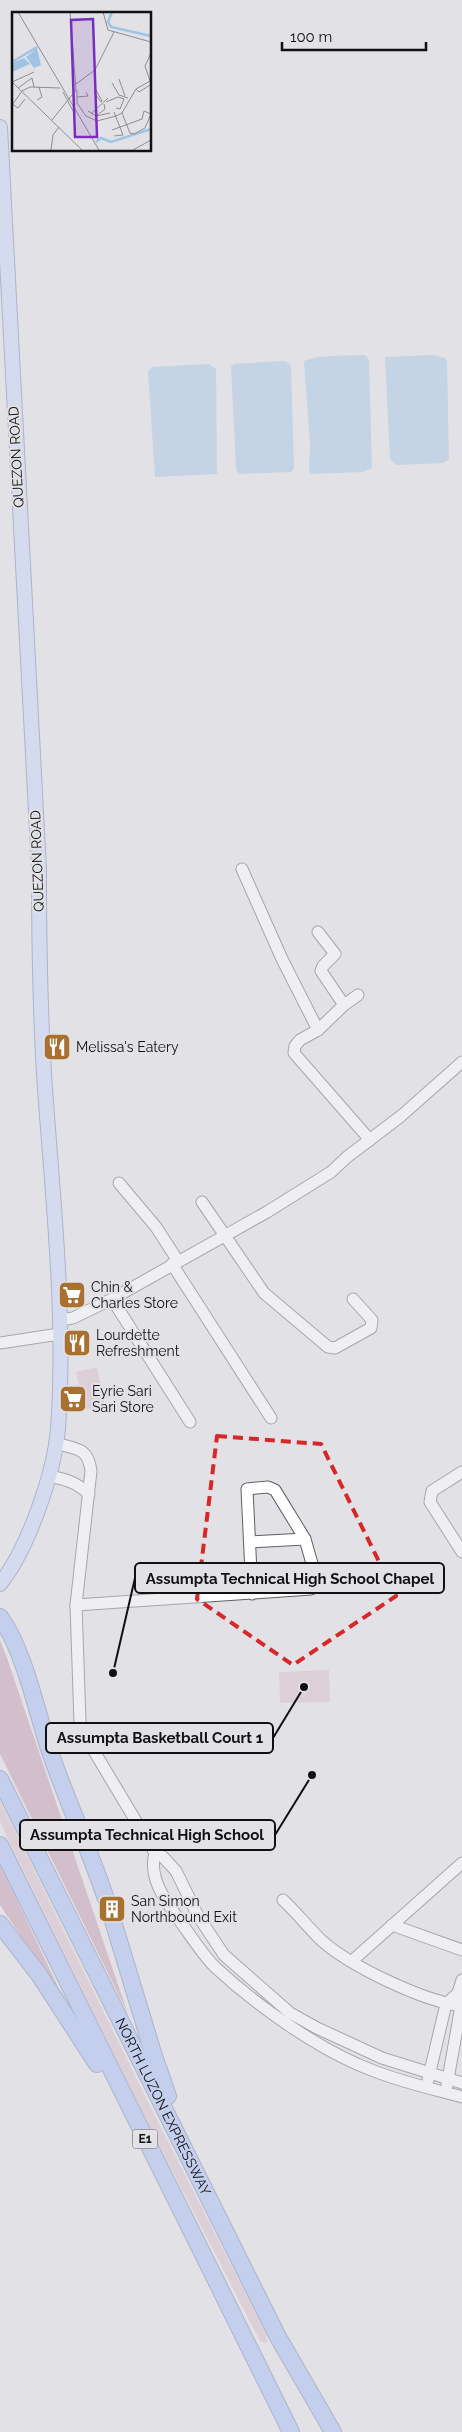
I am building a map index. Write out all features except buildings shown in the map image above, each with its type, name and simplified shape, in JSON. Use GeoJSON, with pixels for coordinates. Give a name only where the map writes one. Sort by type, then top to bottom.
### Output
{"type":"FeatureCollection","features":[{"type":"Feature","properties":{"kind":"highway"},"geometry":{"type":"LineString","coordinates":[[0,1617],[16,1648],[50,1751],[87,1843],[106,1899]]}},
{"type":"Feature","properties":{"kind":"highway","name":"NORTH LUZON EXPRESSWAY"},"geometry":{"type":"LineString","coordinates":[[0,1779],[278,2337],[333,2432]]}},
{"type":"Feature","properties":{"kind":"highway","name":"E1"},"geometry":{"type":"LineString","coordinates":[[0,1845],[291,2432]]}},
{"type":"Feature","properties":{"kind":"highway"},"geometry":{"type":"LineString","coordinates":[[113,1920],[166,2091],[278,2337]]}},
{"type":"Feature","properties":{"kind":"highway"},"geometry":{"type":"LineString","coordinates":[[0,1924],[40,1976],[89,2050],[162,2173]]}},
{"type":"Feature","properties":{"kind":"main road","name":"QUEZON ROAD"},"geometry":{"type":"LineString","coordinates":[[0,127],[39,869],[39,949],[59,1326],[58,1430],[48,1476],[27,1536],[10,1572],[0,1584]]}},
{"type":"Feature","properties":{"kind":"street"},"geometry":{"type":"LineString","coordinates":[[242,869],[282,959],[318,1030]]}},
{"type":"Feature","properties":{"kind":"street"},"geometry":{"type":"LineString","coordinates":[[318,932],[335,954],[323,966],[321,972],[344,1005]]}},
{"type":"Feature","properties":{"kind":"street"},"geometry":{"type":"LineString","coordinates":[[358,995],[344,1005],[318,1030],[300,1040],[295,1046],[294,1053],[370,1140]]}},
{"type":"Feature","properties":{"kind":"street"},"geometry":{"type":"LineString","coordinates":[[0,1343],[59,1326],[112,1299],[331,1172],[401,1116],[462,1062]]}},
{"type":"Feature","properties":{"kind":"street"},"geometry":{"type":"LineString","coordinates":[[119,1183],[156,1227],[175,1263],[271,1418]]}},
{"type":"Feature","properties":{"kind":"street"},"geometry":{"type":"LineString","coordinates":[[202,1202],[264,1293],[328,1347],[335,1348],[371,1328],[372,1320],[353,1299]]}},
{"type":"Feature","properties":{"kind":"street"},"geometry":{"type":"LineString","coordinates":[[112,1299],[190,1422]]}},
{"type":"Feature","properties":{"kind":"street"},"geometry":{"type":"LineString","coordinates":[[55,1444],[82,1451],[87,1455],[91,1471],[76,1605],[80,1722],[88,1742],[155,1853],[171,1864],[198,1916],[224,1955],[290,2013],[317,2028],[382,2058],[462,2083]]}},
{"type":"Feature","properties":{"kind":"street"},"geometry":{"type":"LineString","coordinates":[[462,1472],[432,1491],[430,1496],[430,1502],[462,1552]]}},
{"type":"Feature","properties":{"kind":"street"},"geometry":{"type":"LineString","coordinates":[[48,1476],[67,1479],[80,1485],[89,1494]]}},
{"type":"Feature","properties":{"kind":"street"},"geometry":{"type":"LineString","coordinates":[[76,1605],[252,1594],[311,1589],[317,1580],[305,1539],[276,1492],[268,1486],[247,1489],[252,1594]]}},
{"type":"Feature","properties":{"kind":"street"},"geometry":{"type":"LineString","coordinates":[[250,1542],[305,1539]]}},
{"type":"Feature","properties":{"kind":"street"},"geometry":{"type":"LineString","coordinates":[[155,1853],[153,1871],[157,1885],[185,1927],[214,1965],[278,2017],[320,2044],[373,2071],[462,2096]]}},
{"type":"Feature","properties":{"kind":"street"},"geometry":{"type":"LineString","coordinates":[[352,1961],[462,1863]]}},
{"type":"Feature","properties":{"kind":"street"},"geometry":{"type":"LineString","coordinates":[[157,1885],[178,1876]]}},
{"type":"Feature","properties":{"kind":"street"},"geometry":{"type":"LineString","coordinates":[[283,1900],[321,1940],[352,1961],[410,1990],[446,2004],[461,2006]]}},
{"type":"Feature","properties":{"kind":"street"},"geometry":{"type":"LineString","coordinates":[[185,1927],[198,1916]]}},
{"type":"Feature","properties":{"kind":"street"},"geometry":{"type":"LineString","coordinates":[[392,1925],[462,1950]]}},
{"type":"Feature","properties":{"kind":"street"},"geometry":{"type":"LineString","coordinates":[[445,2092],[461,2006],[458,1993],[462,1980]]}},
{"type":"Feature","properties":{"kind":"street"},"geometry":{"type":"LineString","coordinates":[[427,2087],[446,2004],[458,1993]]}},
{"type":"Feature","properties":{"kind":"highlighted area"},"geometry":{"type":"Polygon","coordinates":[[[217,1436],[321,1444],[396,1596],[293,1665],[197,1599],[217,1436]]]}},
{"type":"Feature","properties":{"kind":"shaded area"},"geometry":{"type":"Polygon","coordinates":[[[97,1367],[105,1405],[84,1410],[76,1372],[97,1367]]]}},
{"type":"Feature","properties":{"kind":"shaded area"},"geometry":{"type":"Polygon","coordinates":[[[0,1640],[8,1661],[128,2014],[0,1754],[0,1640]]]}},
{"type":"Feature","properties":{"kind":"shaded area"},"geometry":{"type":"Polygon","coordinates":[[[329,1670],[330,1702],[280,1703],[279,1672],[329,1670]]]}},
{"type":"Feature","properties":{"kind":"shaded area"},"geometry":{"type":"Polygon","coordinates":[[[0,1801],[157,2120],[266,2333],[267,2343],[260,2341],[150,2127],[8,1839],[0,1821],[0,1801]]]}},
{"type":"Feature","properties":{"kind":"shaded area"},"geometry":{"type":"Polygon","coordinates":[[[0,1864],[66,2004],[0,1905],[0,1864]]]}},
{"type":"Feature","properties":{"kind":"water"},"geometry":{"type":"Polygon","coordinates":[[[365,355],[369,360],[372,468],[363,472],[311,474],[309,469],[310,443],[304,362],[308,359],[323,357],[365,355]]]}},
{"type":"Feature","properties":{"kind":"water"},"geometry":{"type":"Polygon","coordinates":[[[433,355],[445,358],[447,362],[449,459],[443,463],[396,465],[390,459],[385,357],[433,355]]]}},
{"type":"Feature","properties":{"kind":"water"},"geometry":{"type":"Polygon","coordinates":[[[284,361],[289,363],[291,367],[294,469],[291,472],[239,474],[236,469],[231,366],[235,364],[284,361]]]}},
{"type":"Feature","properties":{"kind":"water"},"geometry":{"type":"Polygon","coordinates":[[[209,364],[216,369],[217,474],[155,477],[148,372],[152,367],[209,364]]]}},
{"type":"Feature","properties":{"kind":"tunnel"},"geometry":{"type":"LineString","coordinates":[[106,1899],[113,1921]]}},
{"type":"Feature","properties":{"kind":"place","name":"Melissa's Eatery"},"geometry":{"type":"Point","coordinates":[57,1047]}},
{"type":"Feature","properties":{"kind":"place","name":"Chin & Charles Store"},"geometry":{"type":"Point","coordinates":[72,1295]}},
{"type":"Feature","properties":{"kind":"place","name":"Lourdette Refreshment"},"geometry":{"type":"Point","coordinates":[77,1343]}},
{"type":"Feature","properties":{"kind":"place","name":"Eyrie Sari Sari Store"},"geometry":{"type":"Point","coordinates":[73,1399]}},
{"type":"Feature","properties":{"kind":"place","name":"Assumpta Technical High School Chapel"},"geometry":{"type":"Point","coordinates":[113,1673]}},
{"type":"Feature","properties":{"kind":"place","name":"Assumpta Basketball Court 1"},"geometry":{"type":"Point","coordinates":[304,1687]}},
{"type":"Feature","properties":{"kind":"place","name":"Assumpta Technical High School"},"geometry":{"type":"Point","coordinates":[312,1775]}},
{"type":"Feature","properties":{"kind":"place","name":"San Simon Northbound Exit"},"geometry":{"type":"Point","coordinates":[112,1909]}}]}
